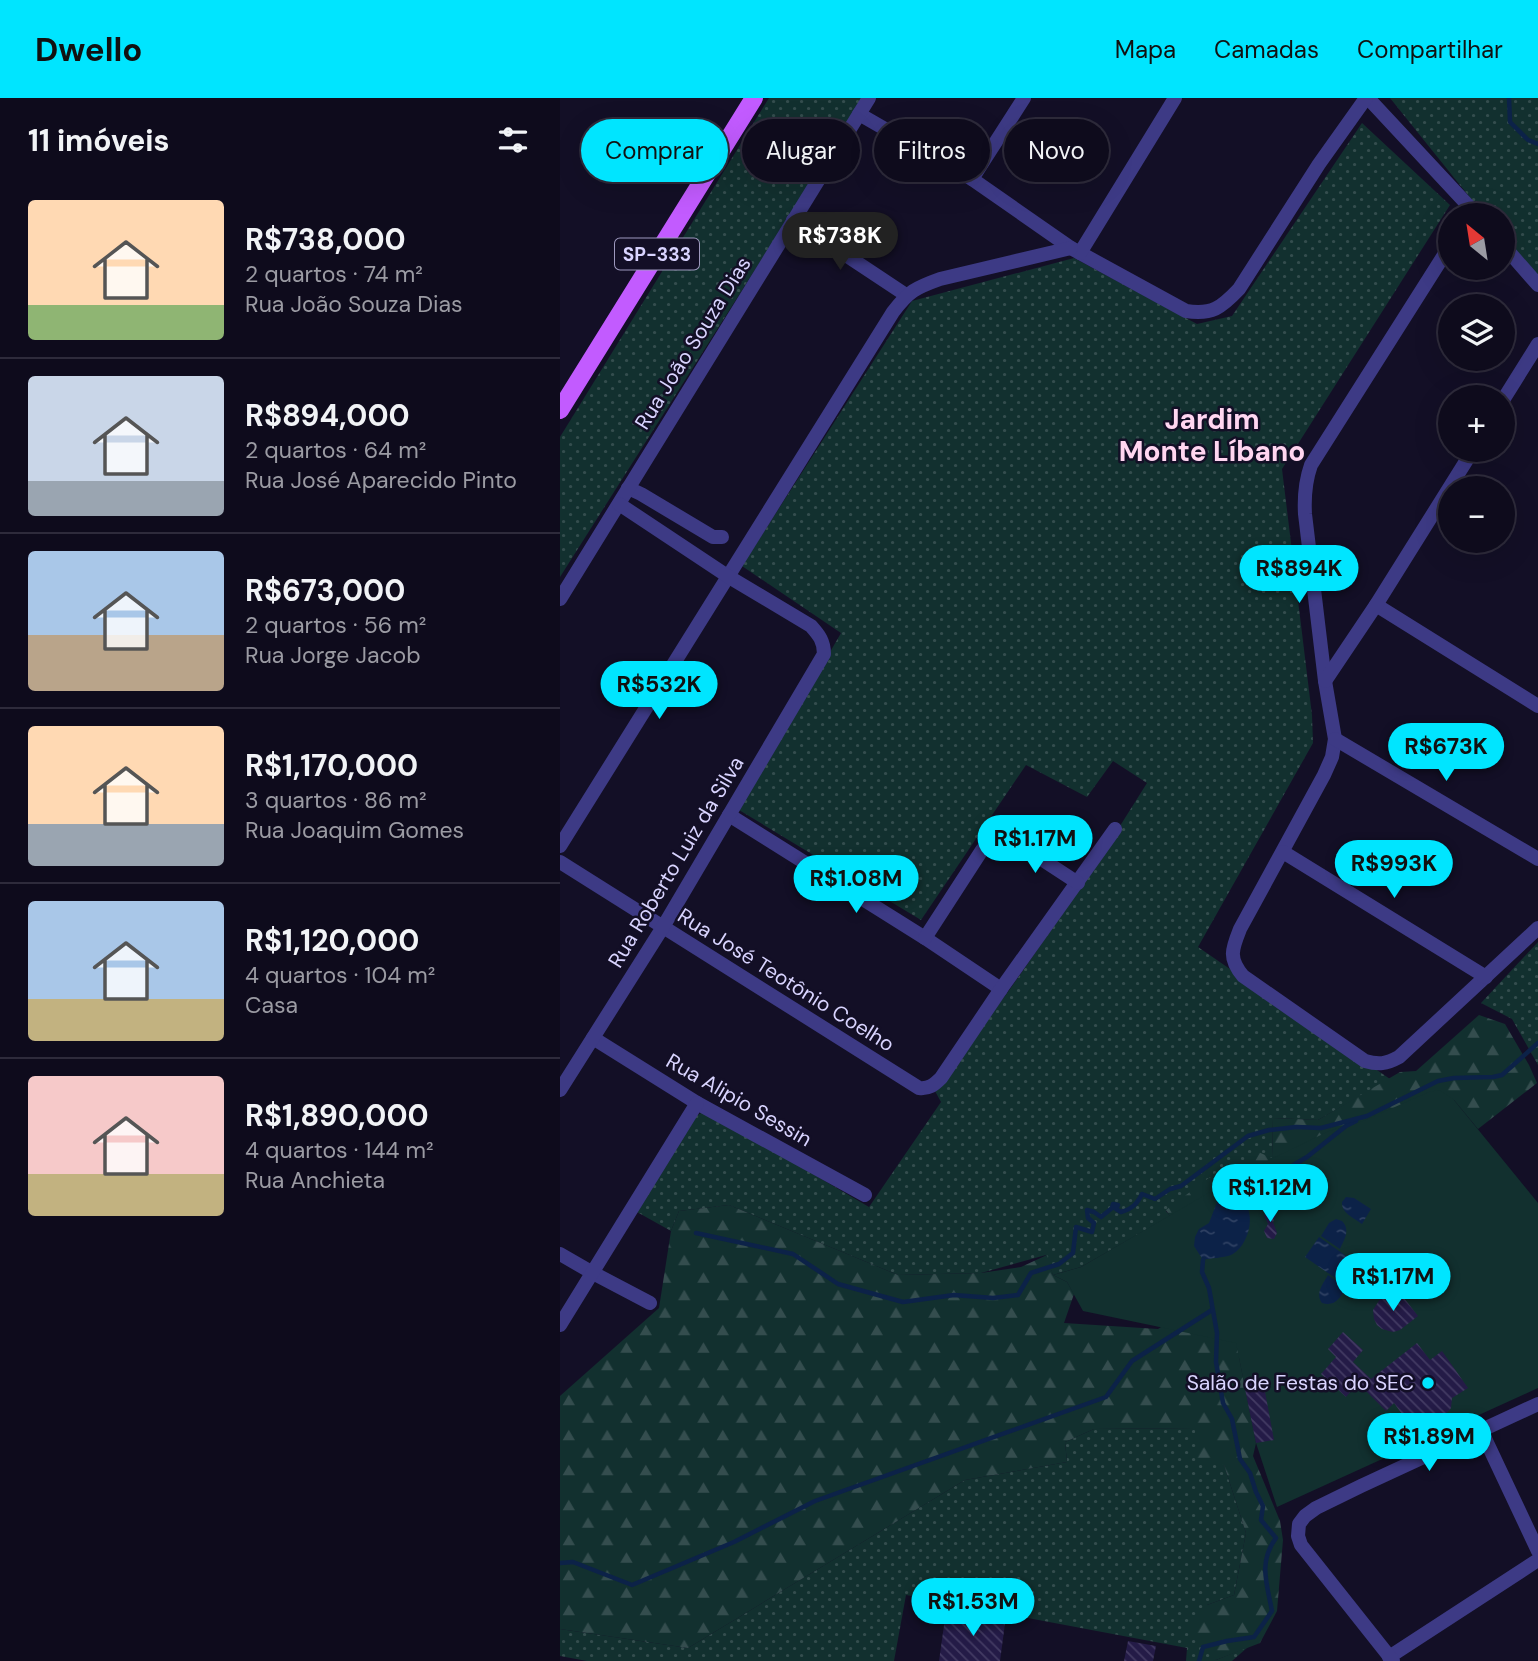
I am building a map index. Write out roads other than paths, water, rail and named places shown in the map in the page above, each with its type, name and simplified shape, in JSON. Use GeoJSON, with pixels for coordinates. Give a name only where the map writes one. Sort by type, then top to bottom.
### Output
{"type":"FeatureCollection","features":[{"type":"Feature","properties":{"kind":"main road","name":"SP-333"},"geometry":{"type":"LineString","coordinates":[[560,410],[754,98]]}},
{"type":"Feature","properties":{"kind":"street","name":"Rua João Souza Dias"},"geometry":{"type":"LineString","coordinates":[[560,598],[869,98]]}},
{"type":"Feature","properties":{"kind":"street"},"geometry":{"type":"LineString","coordinates":[[990,151],[1024,98]]}},
{"type":"Feature","properties":{"kind":"street"},"geometry":{"type":"LineString","coordinates":[[560,846],[906,295],[919,286],[940,279],[1075,251],[1175,98]]}},
{"type":"Feature","properties":{"kind":"street"},"geometry":{"type":"LineString","coordinates":[[976,182],[1075,251],[1186,311],[1201,313],[1214,310],[1227,302],[1239,289],[1320,164],[1367,98],[1463,203]]}},
{"type":"Feature","properties":{"kind":"street"},"geometry":{"type":"LineString","coordinates":[[859,114],[874,123]]}},
{"type":"Feature","properties":{"kind":"street"},"geometry":{"type":"LineString","coordinates":[[793,220],[906,295]]}},
{"type":"Feature","properties":{"kind":"street"},"geometry":{"type":"LineString","coordinates":[[1516,260],[1538,285]]}},
{"type":"Feature","properties":{"kind":"street"},"geometry":{"type":"LineString","coordinates":[[1438,265],[1311,465],[1306,478],[1305,514],[1325,681],[1335,739],[1332,757],[1324,775],[1240,929],[1233,948],[1233,960],[1243,976],[1365,1060],[1377,1065],[1399,1057],[1538,928]]}},
{"type":"Feature","properties":{"kind":"street"},"geometry":{"type":"LineString","coordinates":[[1512,385],[1538,344]]}},
{"type":"Feature","properties":{"kind":"street"},"geometry":{"type":"LineString","coordinates":[[1325,681],[1465,462]]}},
{"type":"Feature","properties":{"kind":"street"},"geometry":{"type":"LineString","coordinates":[[628,488],[713,537],[722,537]]}},
{"type":"Feature","properties":{"kind":"street"},"geometry":{"type":"LineString","coordinates":[[619,504],[729,577]]}},
{"type":"Feature","properties":{"kind":"street","name":"Rua Roberto Luiz da Silva"},"geometry":{"type":"LineString","coordinates":[[560,1090],[663,927],[824,654],[820,635],[811,626],[729,577]]}},
{"type":"Feature","properties":{"kind":"street"},"geometry":{"type":"LineString","coordinates":[[1376,605],[1538,706]]}},
{"type":"Feature","properties":{"kind":"street"},"geometry":{"type":"LineString","coordinates":[[1335,739],[1538,859]]}},
{"type":"Feature","properties":{"kind":"street"},"geometry":{"type":"LineString","coordinates":[[729,815],[1001,989],[1115,829]]}},
{"type":"Feature","properties":{"kind":"street"},"geometry":{"type":"LineString","coordinates":[[925,938],[982,850],[1001,838],[1011,839],[1078,883]]}},
{"type":"Feature","properties":{"kind":"street"},"geometry":{"type":"LineString","coordinates":[[1283,852],[1486,977]]}},
{"type":"Feature","properties":{"kind":"street","name":"Rua José Teotônio Coelho"},"geometry":{"type":"LineString","coordinates":[[560,862],[919,1088],[926,1089],[941,1078],[1001,989]]}},
{"type":"Feature","properties":{"kind":"street","name":"Rua Alipio Sessin"},"geometry":{"type":"LineString","coordinates":[[593,1038],[698,1103],[865,1195]]}},
{"type":"Feature","properties":{"kind":"street"},"geometry":{"type":"LineString","coordinates":[[560,1325],[698,1103]]}},
{"type":"Feature","properties":{"kind":"street"},"geometry":{"type":"LineString","coordinates":[[560,1254],[650,1303]]}},
{"type":"Feature","properties":{"kind":"street"},"geometry":{"type":"LineString","coordinates":[[1538,1404],[1316,1508],[1299,1524],[1298,1536],[1301,1545],[1391,1659],[1538,1560]]}},
{"type":"Feature","properties":{"kind":"street"},"geometry":{"type":"LineString","coordinates":[[1481,1430],[1538,1551]]}},
{"type":"Feature","properties":{"kind":"water"},"geometry":{"type":"Polygon","coordinates":[[[1227,1196],[1240,1199],[1247,1207],[1250,1222],[1246,1238],[1231,1255],[1203,1260],[1194,1246],[1195,1237],[1199,1229],[1209,1223],[1217,1202],[1227,1196]]]}},
{"type":"Feature","properties":{"kind":"water"},"geometry":{"type":"Polygon","coordinates":[[[1346,1197],[1354,1198],[1371,1209],[1362,1224],[1342,1206],[1346,1197]]]}},
{"type":"Feature","properties":{"kind":"water"},"geometry":{"type":"Polygon","coordinates":[[[1336,1219],[1342,1221],[1346,1228],[1340,1249],[1321,1236],[1329,1223],[1336,1219]]]}},
{"type":"Feature","properties":{"kind":"water"},"geometry":{"type":"Polygon","coordinates":[[[1319,1237],[1362,1267],[1348,1287],[1305,1257],[1319,1237]]]}},
{"type":"Feature","properties":{"kind":"water"},"geometry":{"type":"Polygon","coordinates":[[[1328,1275],[1346,1288],[1337,1301],[1330,1304],[1322,1303],[1319,1296],[1328,1275]]]}},
{"type":"Feature","properties":{"kind":"waterway"},"geometry":{"type":"LineString","coordinates":[[1509,98],[1510,122],[1528,140],[1538,144]]}},
{"type":"Feature","properties":{"kind":"waterway"},"geometry":{"type":"LineString","coordinates":[[696,1233],[793,1254],[838,1284],[903,1302],[954,1295],[993,1298],[1018,1295],[1031,1273],[1059,1264],[1073,1253],[1076,1227],[1092,1232],[1094,1223],[1088,1218],[1087,1210],[1101,1217],[1113,1204],[1118,1205],[1116,1209],[1121,1212],[1128,1209],[1142,1194],[1155,1199],[1170,1189],[1181,1186],[1248,1136],[1296,1127],[1321,1128],[1367,1116],[1438,1081],[1502,1075],[1538,1043]]}},
{"type":"Feature","properties":{"kind":"waterway"},"geometry":{"type":"LineString","coordinates":[[1245,1203],[1275,1176],[1307,1157],[1356,1121]]}},
{"type":"Feature","properties":{"kind":"waterway"},"geometry":{"type":"LineString","coordinates":[[1199,1661],[1203,1647],[1254,1637],[1272,1611],[1265,1573],[1267,1556],[1276,1538],[1261,1520],[1263,1506],[1250,1473],[1240,1459],[1232,1419],[1223,1403],[1216,1362],[1217,1333],[1209,1288],[1202,1272],[1203,1260]]}},
{"type":"Feature","properties":{"kind":"waterway"},"geometry":{"type":"LineString","coordinates":[[560,1563],[573,1562],[632,1585],[734,1542],[815,1501],[1106,1397],[1132,1361],[1212,1310]]}},
{"type":"Feature","properties":{"kind":"place","name":"Salão de Festas do SEC"},"geometry":{"type":"Point","coordinates":[1428,1383]}},
{"type":"Feature","properties":{"kind":"district","name":"Jardim Monte Líbano"},"geometry":{"type":"Point","coordinates":[1212,435]}}]}
